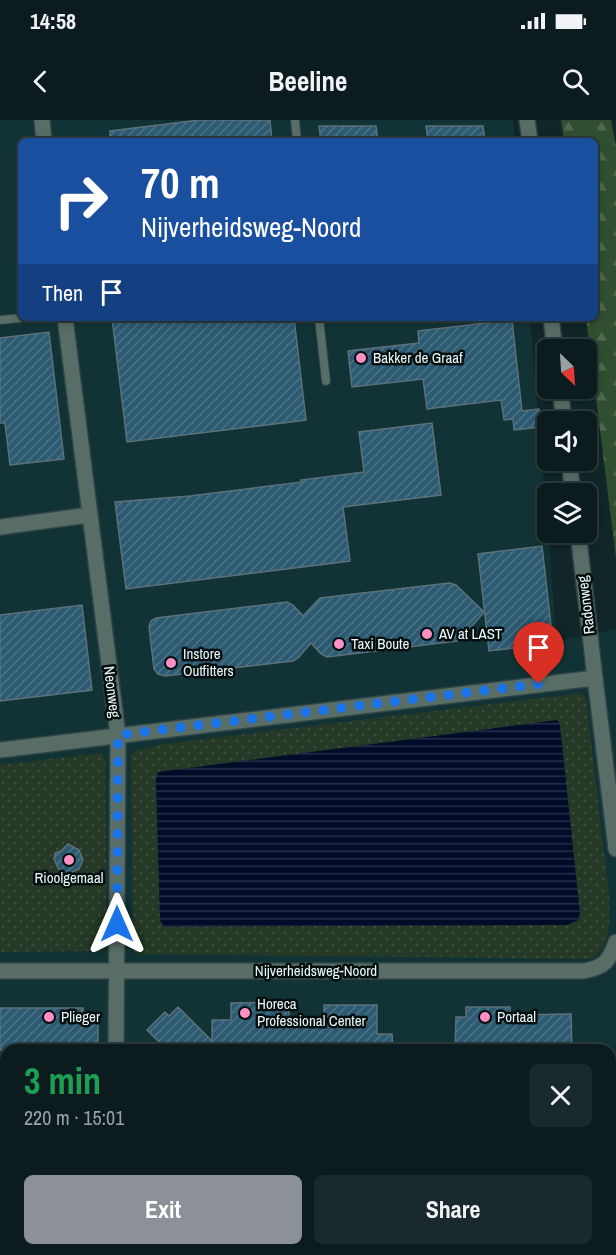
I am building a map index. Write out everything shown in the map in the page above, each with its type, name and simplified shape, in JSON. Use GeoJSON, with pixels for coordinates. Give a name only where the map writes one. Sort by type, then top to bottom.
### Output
{"type":"FeatureCollection","features":[{"type":"Feature","properties":{"kind":"street"},"geometry":{"type":"LineString","coordinates":[[42,120],[44,138]]}},
{"type":"Feature","properties":{"kind":"street"},"geometry":{"type":"LineString","coordinates":[[528,120],[530,138]]}},
{"type":"Feature","properties":{"kind":"street","name":"Neonweg"},"geometry":{"type":"LineString","coordinates":[[65,321],[118,735],[116,1044]]}},
{"type":"Feature","properties":{"kind":"street"},"geometry":{"type":"LineString","coordinates":[[552,321],[554,339]]}},
{"type":"Feature","properties":{"kind":"street"},"geometry":{"type":"LineString","coordinates":[[0,526],[89,515]]}},
{"type":"Feature","properties":{"kind":"street","name":"Radonweg"},"geometry":{"type":"LineString","coordinates":[[579,543],[595,678]]}},
{"type":"Feature","properties":{"kind":"street"},"geometry":{"type":"LineString","coordinates":[[0,750],[595,678],[616,849]]}},
{"type":"Feature","properties":{"kind":"street","name":"Nijverheidsweg-Noord"},"geometry":{"type":"LineString","coordinates":[[0,971],[584,971],[598,968],[610,958],[616,942]]}},
{"type":"Feature","properties":{"kind":"lane"},"geometry":{"type":"LineString","coordinates":[[295,120],[297,138]]}},
{"type":"Feature","properties":{"kind":"lane"},"geometry":{"type":"LineString","coordinates":[[0,320],[18,318]]}},
{"type":"Feature","properties":{"kind":"lane"},"geometry":{"type":"LineString","coordinates":[[319,321],[326,381]]}},
{"type":"Feature","properties":{"kind":"shaded area"},"geometry":{"type":"Polygon","coordinates":[[[0,120],[513,120],[515,138],[18,138],[18,321],[530,321],[538,411],[537,471],[543,471],[544,483],[537,483],[537,543],[549,543],[557,641],[616,629],[616,1044],[0,1044],[0,120]]]}},
{"type":"Feature","properties":{"kind":"shaded area"},"geometry":{"type":"Polygon","coordinates":[[[557,720],[560,725],[580,914],[578,920],[567,925],[164,927],[160,920],[156,779],[158,772],[557,720]]]}},
{"type":"Feature","properties":{"kind":"green space"},"geometry":{"type":"Polygon","coordinates":[[[561,120],[611,120],[616,147],[616,559],[596,399],[597,339],[589,339],[586,321],[598,321],[598,138],[564,138],[561,120]]]}},
{"type":"Feature","properties":{"kind":"green space"},"geometry":{"type":"Polygon","coordinates":[[[582,693],[586,699],[609,895],[609,922],[603,946],[591,959],[135,954],[133,949],[131,757],[133,751],[165,744],[582,693]],[[557,720],[158,772],[156,779],[160,919],[567,925],[578,920],[580,914],[560,725],[557,720]]]}},
{"type":"Feature","properties":{"kind":"green space"},"geometry":{"type":"Polygon","coordinates":[[[101,753],[105,760],[107,946],[101,951],[0,952],[0,765],[101,753]]]}},
{"type":"Feature","properties":{"kind":"building"},"geometry":{"type":"Polygon","coordinates":[[[200,120],[270,120],[272,138],[110,138],[110,131],[200,120]]]}},
{"type":"Feature","properties":{"kind":"building"},"geometry":{"type":"Polygon","coordinates":[[[319,126],[376,126],[378,138],[321,138],[319,126]]]}},
{"type":"Feature","properties":{"kind":"building"},"geometry":{"type":"Polygon","coordinates":[[[426,126],[483,126],[485,138],[428,138],[426,126]]]}},
{"type":"Feature","properties":{"kind":"building"},"geometry":{"type":"Polygon","coordinates":[[[112,321],[294,321],[306,420],[127,442],[112,321]]]}},
{"type":"Feature","properties":{"kind":"building"},"geometry":{"type":"Polygon","coordinates":[[[512,321],[522,411],[539,409],[537,427],[514,430],[513,419],[504,420],[501,400],[427,409],[423,379],[352,387],[348,351],[419,343],[418,331],[512,321]]]}},
{"type":"Feature","properties":{"kind":"building"},"geometry":{"type":"Polygon","coordinates":[[[49,332],[64,459],[10,465],[5,423],[0,423],[0,338],[49,332]]]}},
{"type":"Feature","properties":{"kind":"building"},"geometry":{"type":"Polygon","coordinates":[[[432,423],[441,495],[343,507],[350,561],[126,589],[115,502],[190,496],[364,472],[359,432],[432,423]]]}},
{"type":"Feature","properties":{"kind":"building"},"geometry":{"type":"Polygon","coordinates":[[[542,546],[553,643],[489,651],[478,554],[542,546]]]}},
{"type":"Feature","properties":{"kind":"building"},"geometry":{"type":"Polygon","coordinates":[[[449,583],[456,585],[484,612],[457,641],[327,657],[311,643],[293,661],[165,676],[158,674],[154,669],[149,627],[151,621],[156,618],[287,602],[303,616],[320,598],[449,583]]]}},
{"type":"Feature","properties":{"kind":"building"},"geometry":{"type":"Polygon","coordinates":[[[82,605],[92,690],[0,701],[0,615],[82,605]]]}},
{"type":"Feature","properties":{"kind":"building","name":"Rioolgemaal"},"geometry":{"type":"Polygon","coordinates":[[[68,844],[79,850],[83,860],[79,869],[68,874],[59,870],[54,859],[55,853],[68,844]]]}},
{"type":"Feature","properties":{"kind":"building"},"geometry":{"type":"Polygon","coordinates":[[[289,1002],[289,1020],[324,1020],[324,1005],[377,1005],[377,1034],[392,1034],[393,1044],[161,1044],[147,1030],[165,1012],[169,1016],[178,1007],[212,1041],[212,1020],[231,1020],[231,1003],[289,1002]]]}},
{"type":"Feature","properties":{"kind":"building"},"geometry":{"type":"Polygon","coordinates":[[[466,1007],[510,1007],[510,1015],[571,1014],[572,1044],[455,1044],[456,1017],[466,1017],[466,1007]]]}},
{"type":"Feature","properties":{"kind":"building"},"geometry":{"type":"Polygon","coordinates":[[[0,1008],[83,1008],[83,1023],[98,1023],[98,1044],[0,1044],[0,1008]]]}},
{"type":"Feature","properties":{"kind":"place","name":"Bakker de Graaf"},"geometry":{"type":"Point","coordinates":[361,358]}},
{"type":"Feature","properties":{"kind":"place","name":"AV at LAST"},"geometry":{"type":"Point","coordinates":[427,634]}},
{"type":"Feature","properties":{"kind":"place","name":"Taxi Boute"},"geometry":{"type":"Point","coordinates":[339,644]}},
{"type":"Feature","properties":{"kind":"place","name":"Instore Outfitters"},"geometry":{"type":"Point","coordinates":[171,663]}},
{"type":"Feature","properties":{"kind":"place","name":"Rioolgemaal"},"geometry":{"type":"Point","coordinates":[69,860]}},
{"type":"Feature","properties":{"kind":"place","name":"Horeca Professional Center"},"geometry":{"type":"Point","coordinates":[245,1013]}},
{"type":"Feature","properties":{"kind":"place","name":"Plieger"},"geometry":{"type":"Point","coordinates":[49,1017]}},
{"type":"Feature","properties":{"kind":"place","name":"Portaal"},"geometry":{"type":"Point","coordinates":[485,1017]}},
{"type":"Feature","properties":{"kind":"route"},"geometry":{"type":"LineString","coordinates":[[117,924],[118,735],[539,684]]}}]}
